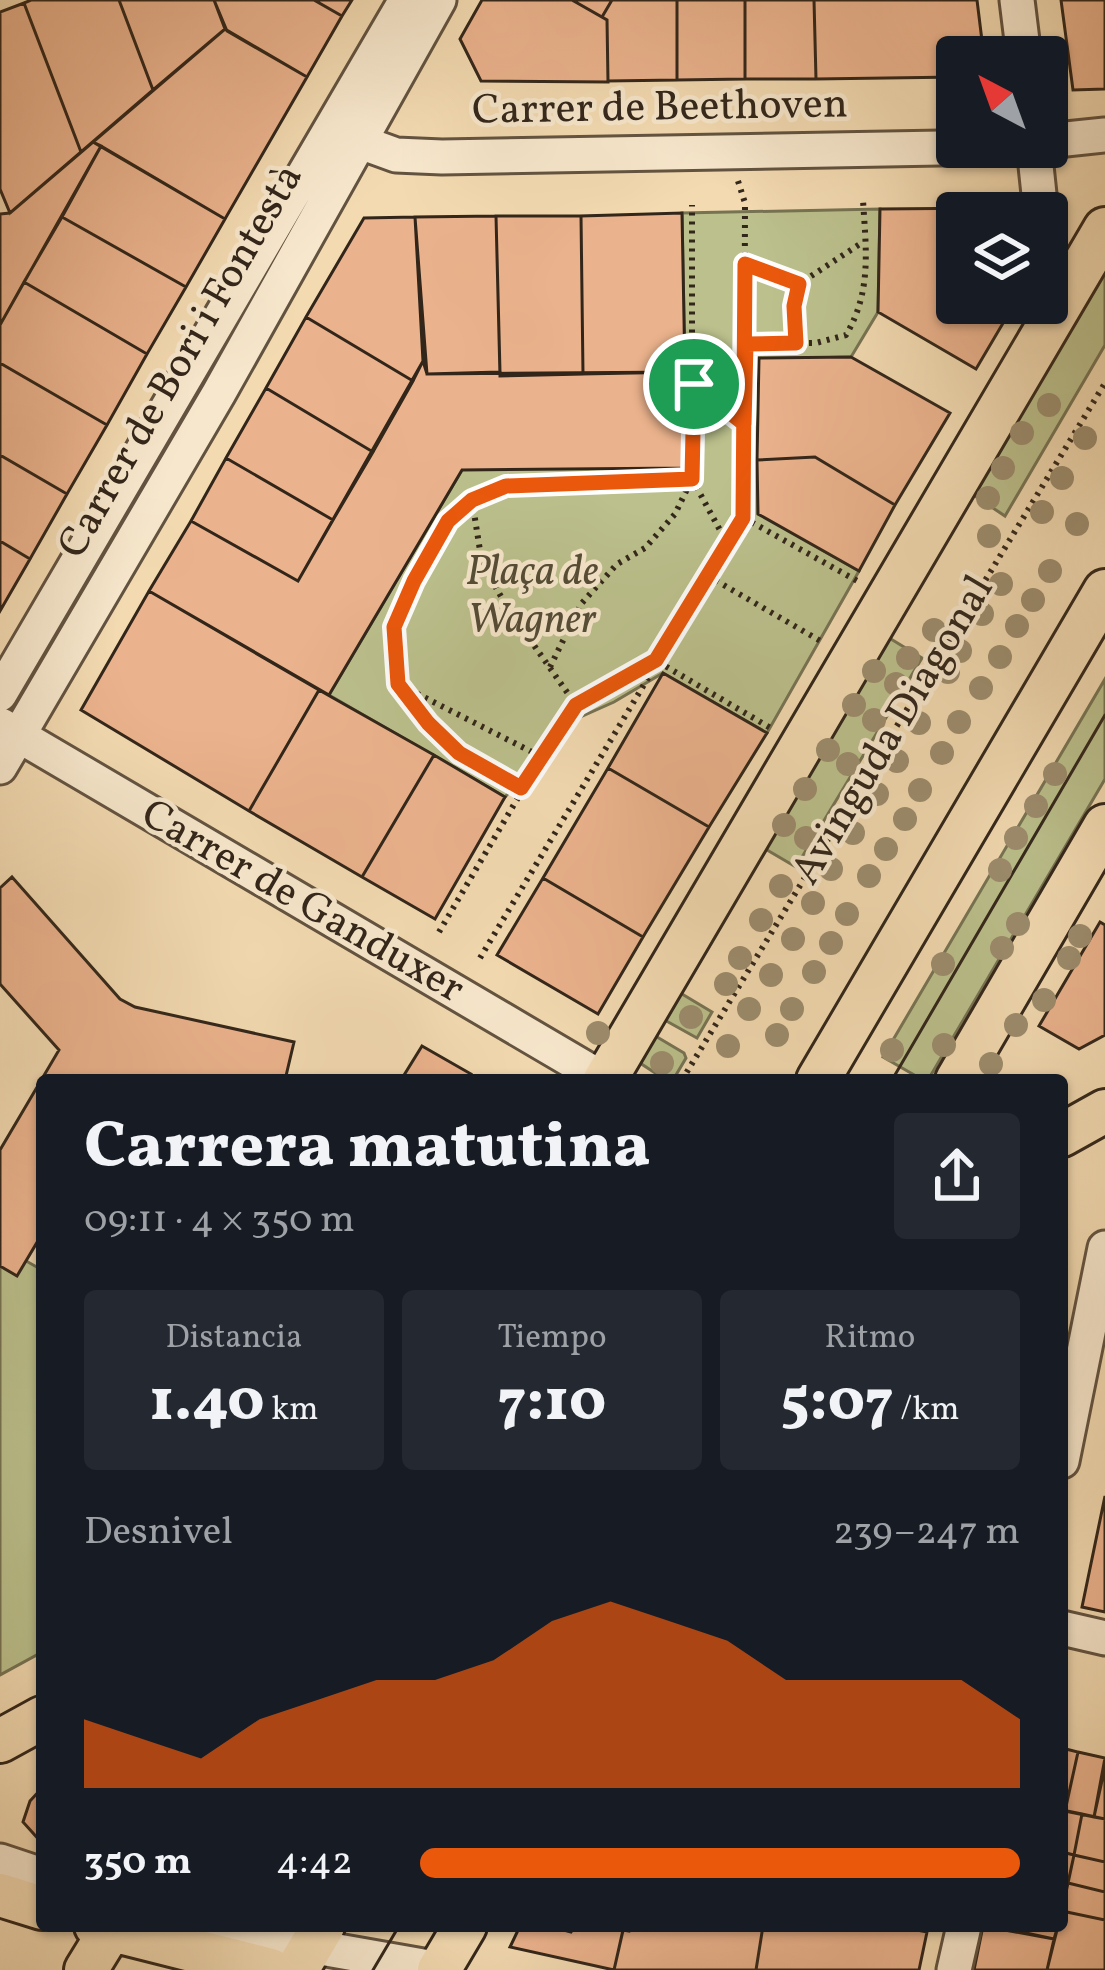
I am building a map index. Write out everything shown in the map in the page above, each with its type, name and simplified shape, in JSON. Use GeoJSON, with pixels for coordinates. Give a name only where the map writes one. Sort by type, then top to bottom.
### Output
{"type":"FeatureCollection","features":[{"type":"Feature","properties":{"kind":"main road"},"geometry":{"type":"LineString","coordinates":[[1068,292],[1105,229]]}},
{"type":"Feature","properties":{"kind":"main road"},"geometry":{"type":"LineString","coordinates":[[609,1074],[1049,324]]}},
{"type":"Feature","properties":{"kind":"main road"},"geometry":{"type":"LineString","coordinates":[[822,1074],[1105,591]]}},
{"type":"Feature","properties":{"kind":"main road"},"geometry":{"type":"LineString","coordinates":[[960,1074],[1105,826]]}},
{"type":"Feature","properties":{"kind":"main road"},"geometry":{"type":"LineString","coordinates":[[1068,1132],[1105,1111]]}},
{"type":"Feature","properties":{"kind":"main road"},"geometry":{"type":"LineString","coordinates":[[0,1742],[36,1721]]}},
{"type":"Feature","properties":{"kind":"main road"},"geometry":{"type":"LineString","coordinates":[[0,1895],[36,1906]]}},
{"type":"Feature","properties":{"kind":"main road"},"geometry":{"type":"LineString","coordinates":[[86,1970],[104,1932]]}},
{"type":"Feature","properties":{"kind":"main road"},"geometry":{"type":"LineString","coordinates":[[122,1932],[272,1970]]}},
{"type":"Feature","properties":{"kind":"main road"},"geometry":{"type":"LineString","coordinates":[[440,1970],[462,1932]]}},
{"type":"Feature","properties":{"kind":"street","name":"Carrer de Bori i Fontestà"},"geometry":{"type":"LineString","coordinates":[[0,767],[9,731],[220,393],[406,0]]}},
{"type":"Feature","properties":{"kind":"street","name":"Carrer de Bori i Fontestà"},"geometry":{"type":"LineString","coordinates":[[0,694],[344,137],[439,0]]}},
{"type":"Feature","properties":{"kind":"street"},"geometry":{"type":"LineString","coordinates":[[1017,0],[1021,36]]}},
{"type":"Feature","properties":{"kind":"street"},"geometry":{"type":"LineString","coordinates":[[1068,138],[1105,135]]}},
{"type":"Feature","properties":{"kind":"street","name":"Carrer de Beethoven"},"geometry":{"type":"LineString","coordinates":[[344,137],[396,155],[442,157],[936,148]]}},
{"type":"Feature","properties":{"kind":"street","name":"Carrer de Ganduxer"},"geometry":{"type":"LineString","coordinates":[[9,731],[595,1074]]}},
{"type":"Feature","properties":{"kind":"street"},"geometry":{"type":"LineString","coordinates":[[1068,1431],[1105,1248]]}},
{"type":"Feature","properties":{"kind":"street"},"geometry":{"type":"LineString","coordinates":[[1068,1629],[1105,1638]]}},
{"type":"Feature","properties":{"kind":"street"},"geometry":{"type":"LineString","coordinates":[[0,1861],[36,1873]]}},
{"type":"Feature","properties":{"kind":"street"},"geometry":{"type":"LineString","coordinates":[[229,1932],[440,1970]]}},
{"type":"Feature","properties":{"kind":"street"},"geometry":{"type":"LineString","coordinates":[[954,1970],[963,1932]]}},
{"type":"Feature","properties":{"kind":"path"},"geometry":{"type":"LineString","coordinates":[[746,344],[846,335],[860,311],[867,282],[863,200]]}},
{"type":"Feature","properties":{"kind":"path"},"geometry":{"type":"LineString","coordinates":[[480,958],[743,518],[745,202]]}},
{"type":"Feature","properties":{"kind":"path"},"geometry":{"type":"LineString","coordinates":[[550,667],[581,604],[617,564],[645,548],[675,514],[692,479],[692,205]]}},
{"type":"Feature","properties":{"kind":"path"},"geometry":{"type":"LineString","coordinates":[[796,343],[794,306],[799,284],[866,240]]}},
{"type":"Feature","properties":{"kind":"path"},"geometry":{"type":"LineString","coordinates":[[745,264],[799,284]]}},
{"type":"Feature","properties":{"kind":"path","name":"Avinguda Diagonal"},"geometry":{"type":"LineString","coordinates":[[686,1074],[1105,383]]}},
{"type":"Feature","properties":{"kind":"path"},"geometry":{"type":"LineString","coordinates":[[694,384],[744,424]]}},
{"type":"Feature","properties":{"kind":"path"},"geometry":{"type":"LineString","coordinates":[[521,788],[459,753],[398,684],[394,627],[448,521],[472,500],[506,486],[692,479]]}},
{"type":"Feature","properties":{"kind":"path"},"geometry":{"type":"LineString","coordinates":[[692,479],[728,543]]}},
{"type":"Feature","properties":{"kind":"path"},"geometry":{"type":"LineString","coordinates":[[472,500],[482,562],[507,607],[576,705]]}},
{"type":"Feature","properties":{"kind":"path"},"geometry":{"type":"LineString","coordinates":[[743,518],[866,586]]}},
{"type":"Feature","properties":{"kind":"path"},"geometry":{"type":"LineString","coordinates":[[707,576],[830,647]]}},
{"type":"Feature","properties":{"kind":"path"},"geometry":{"type":"LineString","coordinates":[[439,932],[540,756],[576,705],[656,660]]}},
{"type":"Feature","properties":{"kind":"path"},"geometry":{"type":"LineString","coordinates":[[656,660],[780,734]]}},
{"type":"Feature","properties":{"kind":"path"},"geometry":{"type":"LineString","coordinates":[[398,684],[540,756]]}},
{"type":"Feature","properties":{"kind":"green space","name":"Plaça de Wagner"},"geometry":{"type":"Polygon","coordinates":[[[880,209],[878,312],[851,357],[759,359],[758,513],[859,571],[767,733],[663,673],[576,719],[505,797],[329,695],[462,470],[685,372],[682,213],[880,209]]]}},
{"type":"Feature","properties":{"kind":"green space"},"geometry":{"type":"Polygon","coordinates":[[[1105,261],[1105,345],[1005,516],[975,496],[977,478],[1105,261]]]}},
{"type":"Feature","properties":{"kind":"green space"},"geometry":{"type":"Polygon","coordinates":[[[886,636],[922,658],[796,867],[762,847],[886,636]]]}},
{"type":"Feature","properties":{"kind":"green space"},"geometry":{"type":"Polygon","coordinates":[[[1105,679],[1105,779],[932,1074],[913,1074],[883,1057],[1105,679]]]}},
{"type":"Feature","properties":{"kind":"green space"},"geometry":{"type":"Polygon","coordinates":[[[677,991],[712,1012],[697,1038],[661,1018],[677,991]]]}},
{"type":"Feature","properties":{"kind":"green space"},"geometry":{"type":"Polygon","coordinates":[[[652,1034],[686,1058],[677,1074],[657,1074],[640,1063],[652,1034]]]}},
{"type":"Feature","properties":{"kind":"green space"},"geometry":{"type":"Polygon","coordinates":[[[0,1246],[36,1267],[36,1655],[0,1675],[0,1246]]]}},
{"type":"Feature","properties":{"kind":"building"},"geometry":{"type":"Polygon","coordinates":[[[119,0],[153,90],[81,152],[24,3],[119,0]]]}},
{"type":"Feature","properties":{"kind":"building"},"geometry":{"type":"Polygon","coordinates":[[[119,0],[214,0],[225,29],[153,90],[119,0]]]}},
{"type":"Feature","properties":{"kind":"building"},"geometry":{"type":"Polygon","coordinates":[[[214,0],[314,0],[342,16],[307,77],[227,31],[214,0]]]}},
{"type":"Feature","properties":{"kind":"building"},"geometry":{"type":"Polygon","coordinates":[[[314,0],[352,0],[342,16],[314,0]]]}},
{"type":"Feature","properties":{"kind":"building"},"geometry":{"type":"Polygon","coordinates":[[[482,0],[572,0],[607,20],[608,82],[481,81],[460,39],[482,0]]]}},
{"type":"Feature","properties":{"kind":"building"},"geometry":{"type":"Polygon","coordinates":[[[572,0],[612,0],[602,17],[572,0]]]}},
{"type":"Feature","properties":{"kind":"building"},"geometry":{"type":"Polygon","coordinates":[[[612,0],[677,0],[677,80],[608,81],[607,20],[602,17],[612,0]]]}},
{"type":"Feature","properties":{"kind":"building"},"geometry":{"type":"Polygon","coordinates":[[[677,0],[745,0],[745,79],[677,80],[677,0]]]}},
{"type":"Feature","properties":{"kind":"building"},"geometry":{"type":"Polygon","coordinates":[[[745,0],[814,0],[816,79],[745,79],[745,0]]]}},
{"type":"Feature","properties":{"kind":"building"},"geometry":{"type":"Polygon","coordinates":[[[814,0],[977,0],[981,36],[936,36],[936,77],[816,79],[814,0]]]}},
{"type":"Feature","properties":{"kind":"building"},"geometry":{"type":"Polygon","coordinates":[[[1061,0],[1105,0],[1105,89],[1073,90],[1061,0]]]}},
{"type":"Feature","properties":{"kind":"building"},"geometry":{"type":"Polygon","coordinates":[[[24,3],[81,152],[10,213],[0,189],[0,12],[24,3]]]}},
{"type":"Feature","properties":{"kind":"building"},"geometry":{"type":"Polygon","coordinates":[[[225,29],[307,77],[225,219],[93,142],[225,29]]]}},
{"type":"Feature","properties":{"kind":"building"},"geometry":{"type":"Polygon","coordinates":[[[93,142],[101,146],[0,325],[0,214],[10,213],[93,142]]]}},
{"type":"Feature","properties":{"kind":"building"},"geometry":{"type":"Polygon","coordinates":[[[101,146],[225,219],[186,287],[62,217],[101,146]]]}},
{"type":"Feature","properties":{"kind":"building"},"geometry":{"type":"Polygon","coordinates":[[[880,209],[936,209],[936,324],[1003,324],[976,369],[878,312],[880,209]]]}},
{"type":"Feature","properties":{"kind":"building"},"geometry":{"type":"Polygon","coordinates":[[[682,213],[685,372],[583,374],[581,216],[682,213]]]}},
{"type":"Feature","properties":{"kind":"building"},"geometry":{"type":"Polygon","coordinates":[[[496,216],[581,216],[583,374],[500,376],[496,216]]]}},
{"type":"Feature","properties":{"kind":"building"},"geometry":{"type":"Polygon","coordinates":[[[496,216],[500,372],[427,374],[415,217],[496,216]]]}},
{"type":"Feature","properties":{"kind":"building"},"geometry":{"type":"Polygon","coordinates":[[[62,217],[186,287],[147,354],[24,282],[62,217]]]}},
{"type":"Feature","properties":{"kind":"building"},"geometry":{"type":"Polygon","coordinates":[[[415,217],[423,361],[413,381],[306,317],[364,218],[415,217]]]}},
{"type":"Feature","properties":{"kind":"building"},"geometry":{"type":"Polygon","coordinates":[[[24,282],[147,354],[107,425],[0,363],[0,325],[24,282]]]}},
{"type":"Feature","properties":{"kind":"building"},"geometry":{"type":"Polygon","coordinates":[[[306,317],[413,381],[373,452],[266,388],[306,317]]]}},
{"type":"Feature","properties":{"kind":"building"},"geometry":{"type":"Polygon","coordinates":[[[851,357],[950,413],[895,505],[815,457],[757,460],[759,358],[851,357]]]}},
{"type":"Feature","properties":{"kind":"building"},"geometry":{"type":"Polygon","coordinates":[[[423,361],[427,374],[685,372],[684,468],[462,470],[329,695],[149,591],[191,521],[298,581],[423,361]]]}},
{"type":"Feature","properties":{"kind":"building"},"geometry":{"type":"Polygon","coordinates":[[[0,363],[107,425],[67,494],[0,455],[0,363]]]}},
{"type":"Feature","properties":{"kind":"building"},"geometry":{"type":"Polygon","coordinates":[[[266,388],[373,452],[333,520],[226,458],[266,388]]]}},
{"type":"Feature","properties":{"kind":"building"},"geometry":{"type":"Polygon","coordinates":[[[0,455],[67,494],[30,559],[0,541],[0,455]]]}},
{"type":"Feature","properties":{"kind":"building"},"geometry":{"type":"Polygon","coordinates":[[[815,457],[895,505],[859,571],[758,514],[757,460],[815,457]]]}},
{"type":"Feature","properties":{"kind":"building"},"geometry":{"type":"Polygon","coordinates":[[[226,458],[333,520],[298,581],[191,521],[226,458]]]}},
{"type":"Feature","properties":{"kind":"building"},"geometry":{"type":"Polygon","coordinates":[[[0,541],[30,559],[0,611],[0,541]]]}},
{"type":"Feature","properties":{"kind":"building"},"geometry":{"type":"Polygon","coordinates":[[[149,591],[319,690],[249,811],[81,710],[149,591]]]}},
{"type":"Feature","properties":{"kind":"building"},"geometry":{"type":"Polygon","coordinates":[[[663,673],[767,733],[709,827],[608,768],[663,673]]]}},
{"type":"Feature","properties":{"kind":"building"},"geometry":{"type":"Polygon","coordinates":[[[319,690],[434,755],[362,877],[249,811],[319,690]]]}},
{"type":"Feature","properties":{"kind":"building"},"geometry":{"type":"Polygon","coordinates":[[[434,755],[505,797],[435,919],[362,877],[434,755]]]}},
{"type":"Feature","properties":{"kind":"building"},"geometry":{"type":"Polygon","coordinates":[[[608,768],[709,827],[643,937],[543,878],[608,768]]]}},
{"type":"Feature","properties":{"kind":"building"},"geometry":{"type":"Polygon","coordinates":[[[12,877],[120,999],[135,1007],[294,1042],[286,1074],[45,1074],[59,1050],[0,984],[0,888],[12,877]]]}},
{"type":"Feature","properties":{"kind":"building"},"geometry":{"type":"Polygon","coordinates":[[[543,878],[643,937],[598,1014],[497,955],[543,878]]]}},
{"type":"Feature","properties":{"kind":"building"},"geometry":{"type":"Polygon","coordinates":[[[1100,922],[1105,925],[1105,1035],[1079,1049],[1039,1026],[1100,922]]]}},
{"type":"Feature","properties":{"kind":"building"},"geometry":{"type":"Polygon","coordinates":[[[422,1046],[471,1074],[405,1074],[422,1046]]]}},
{"type":"Feature","properties":{"kind":"building"},"geometry":{"type":"Polygon","coordinates":[[[36,1089],[36,1244],[17,1276],[0,1266],[0,1150],[36,1089]]]}},
{"type":"Feature","properties":{"kind":"building"},"geometry":{"type":"Polygon","coordinates":[[[1105,1496],[1105,1612],[1082,1607],[1105,1496]]]}},
{"type":"Feature","properties":{"kind":"building"},"geometry":{"type":"Polygon","coordinates":[[[1068,1750],[1078,1752],[1068,1797],[1068,1750]]]}},
{"type":"Feature","properties":{"kind":"building"},"geometry":{"type":"Polygon","coordinates":[[[1078,1752],[1105,1758],[1094,1817],[1068,1812],[1078,1752]]]}},
{"type":"Feature","properties":{"kind":"building"},"geometry":{"type":"Polygon","coordinates":[[[1105,1767],[1105,1819],[1094,1817],[1105,1767]]]}},
{"type":"Feature","properties":{"kind":"building"},"geometry":{"type":"Polygon","coordinates":[[[36,1794],[36,1836],[23,1822],[36,1794]]]}},
{"type":"Feature","properties":{"kind":"building"},"geometry":{"type":"Polygon","coordinates":[[[1068,1811],[1082,1814],[1074,1855],[1068,1854],[1068,1811]]]}},
{"type":"Feature","properties":{"kind":"building"},"geometry":{"type":"Polygon","coordinates":[[[1082,1814],[1105,1819],[1105,1862],[1074,1855],[1082,1814]]]}},
{"type":"Feature","properties":{"kind":"building"},"geometry":{"type":"Polygon","coordinates":[[[1074,1855],[1105,1862],[1105,1892],[1068,1883],[1074,1855]]]}},
{"type":"Feature","properties":{"kind":"building"},"geometry":{"type":"Polygon","coordinates":[[[1068,1883],[1105,1892],[1105,1920],[1068,1912],[1068,1883]]]}},
{"type":"Feature","properties":{"kind":"building"},"geometry":{"type":"Polygon","coordinates":[[[1068,1912],[1105,1920],[1105,1970],[1047,1970],[1056,1932],[1068,1932],[1068,1912]]]}},
{"type":"Feature","properties":{"kind":"building"},"geometry":{"type":"Polygon","coordinates":[[[517,1932],[623,1932],[614,1970],[510,1947],[517,1932]]]}},
{"type":"Feature","properties":{"kind":"building"},"geometry":{"type":"Polygon","coordinates":[[[623,1932],[762,1932],[756,1970],[614,1970],[623,1932]]]}},
{"type":"Feature","properties":{"kind":"building"},"geometry":{"type":"Polygon","coordinates":[[[762,1932],[927,1932],[919,1970],[756,1970],[762,1932]]]}},
{"type":"Feature","properties":{"kind":"building"},"geometry":{"type":"Polygon","coordinates":[[[982,1932],[1054,1939],[1047,1970],[974,1970],[982,1932]]]}},
{"type":"Feature","properties":{"kind":"building"},"geometry":{"type":"Polygon","coordinates":[[[1022,1932],[1056,1932],[1054,1939],[1022,1932]]]}},
{"type":"Feature","properties":{"kind":"tram line"},"geometry":{"type":"LineString","coordinates":[[896,1074],[1105,715]]}},
{"type":"Feature","properties":{"kind":"tram line"},"geometry":{"type":"LineString","coordinates":[[373,1970],[395,1932]]}},
{"type":"Feature","properties":{"kind":"route"},"geometry":{"type":"LineString","coordinates":[[694,384],[692,479],[506,486],[472,500],[448,521],[394,627],[398,684],[428,723],[459,753],[521,788],[576,705],[656,660],[743,518],[746,344],[745,264],[799,284],[794,306],[796,343],[746,344],[744,424],[694,384]]}}]}
